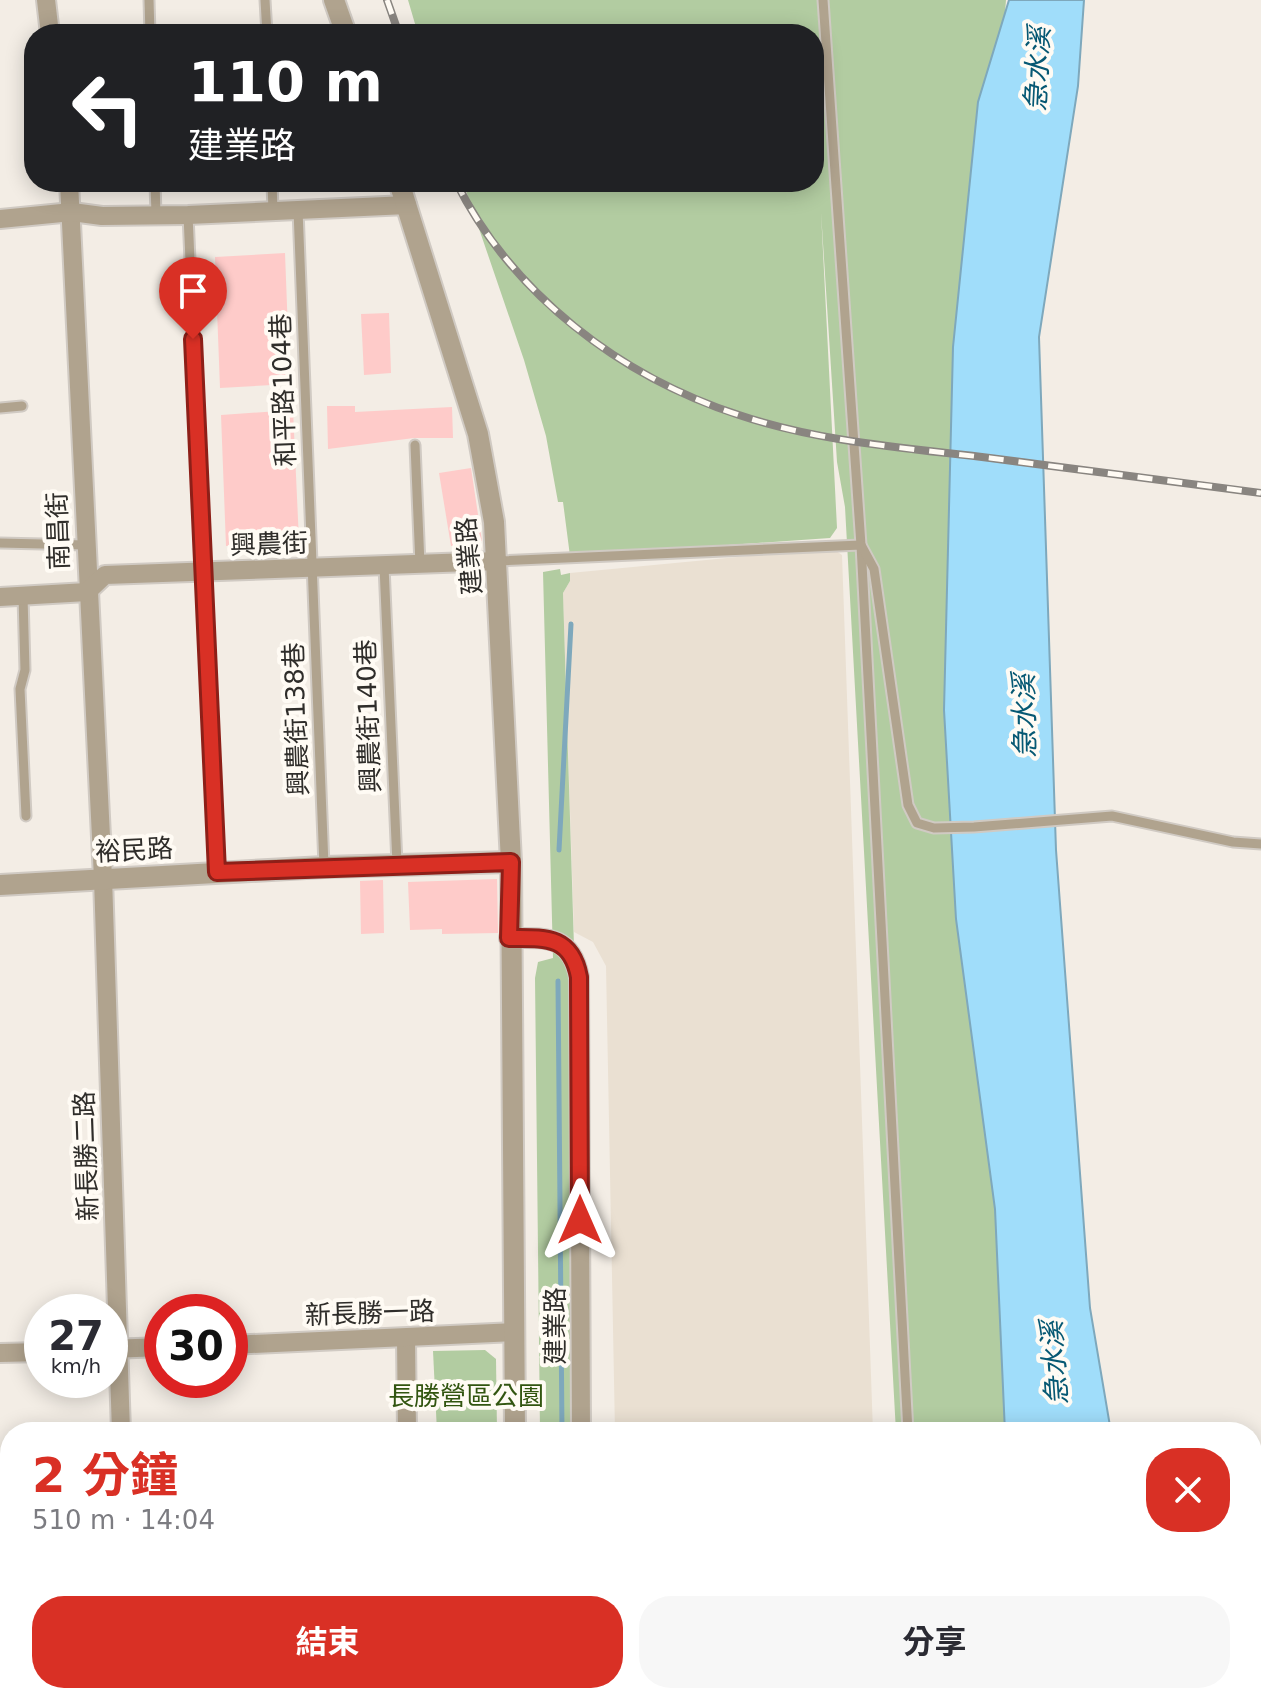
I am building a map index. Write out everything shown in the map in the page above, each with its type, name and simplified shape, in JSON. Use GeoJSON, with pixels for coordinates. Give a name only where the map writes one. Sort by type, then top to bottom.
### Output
{"type":"FeatureCollection","features":[{"type":"Feature","properties":{"kind":"street"},"geometry":{"type":"LineString","coordinates":[[46,0],[49,24]]}},
{"type":"Feature","properties":{"kind":"street"},"geometry":{"type":"LineString","coordinates":[[334,0],[342,24]]}},
{"type":"Feature","properties":{"kind":"street","name":"南昌街"},"geometry":{"type":"LineString","coordinates":[[70,192],[103,878]]}},
{"type":"Feature","properties":{"kind":"street","name":"建業路"},"geometry":{"type":"LineString","coordinates":[[402,192],[478,434],[498,561],[511,862],[509,938],[515,1422]]}},
{"type":"Feature","properties":{"kind":"street"},"geometry":{"type":"LineString","coordinates":[[0,219],[72,212],[102,216],[188,215],[407,205]]}},
{"type":"Feature","properties":{"kind":"street","name":"興農街"},"geometry":{"type":"LineString","coordinates":[[0,597],[87,592],[105,575],[498,561]]}},
{"type":"Feature","properties":{"kind":"street","name":"裕民路"},"geometry":{"type":"LineString","coordinates":[[0,885],[324,867],[511,862]]}},
{"type":"Feature","properties":{"kind":"street","name":"新長勝二路"},"geometry":{"type":"LineString","coordinates":[[103,878],[113,1294]]}},
{"type":"Feature","properties":{"kind":"street","name":"建業路"},"geometry":{"type":"LineString","coordinates":[[509,938],[554,940],[576,960],[579,977],[581,1422]]}},
{"type":"Feature","properties":{"kind":"street","name":"新長勝一路"},"geometry":{"type":"LineString","coordinates":[[248,1344],[513,1332]]}},
{"type":"Feature","properties":{"kind":"street"},"geometry":{"type":"LineString","coordinates":[[406,1338],[407,1422]]}},
{"type":"Feature","properties":{"kind":"street"},"geometry":{"type":"LineString","coordinates":[[0,1353],[24,1352]]}},
{"type":"Feature","properties":{"kind":"street","name":"新長勝二路"},"geometry":{"type":"LineString","coordinates":[[118,1398],[120,1422]]}},
{"type":"Feature","properties":{"kind":"lane"},"geometry":{"type":"LineString","coordinates":[[149,0],[150,24]]}},
{"type":"Feature","properties":{"kind":"lane"},"geometry":{"type":"LineString","coordinates":[[265,0],[266,24]]}},
{"type":"Feature","properties":{"kind":"lane"},"geometry":{"type":"LineString","coordinates":[[823,0],[861,545],[907,1422]]}},
{"type":"Feature","properties":{"kind":"lane"},"geometry":{"type":"LineString","coordinates":[[155,192],[156,215]]}},
{"type":"Feature","properties":{"kind":"lane"},"geometry":{"type":"LineString","coordinates":[[272,192],[273,211]]}},
{"type":"Feature","properties":{"kind":"lane","name":"和平路104巷"},"geometry":{"type":"LineString","coordinates":[[298,210],[312,569]]}},
{"type":"Feature","properties":{"kind":"lane"},"geometry":{"type":"LineString","coordinates":[[188,215],[201,572],[217,872]]}},
{"type":"Feature","properties":{"kind":"lane"},"geometry":{"type":"LineString","coordinates":[[0,408],[22,406]]}},
{"type":"Feature","properties":{"kind":"lane"},"geometry":{"type":"LineString","coordinates":[[415,445],[420,565]]}},
{"type":"Feature","properties":{"kind":"lane"},"geometry":{"type":"LineString","coordinates":[[0,543],[85,545]]}},
{"type":"Feature","properties":{"kind":"lane"},"geometry":{"type":"LineString","coordinates":[[498,561],[861,545]]}},
{"type":"Feature","properties":{"kind":"lane"},"geometry":{"type":"LineString","coordinates":[[861,545],[874,569],[912,815],[926,827],[1059,822],[1112,816],[1233,842],[1261,844]]}},
{"type":"Feature","properties":{"kind":"lane","name":"興農街140巷"},"geometry":{"type":"LineString","coordinates":[[384,566],[397,864]]}},
{"type":"Feature","properties":{"kind":"lane","name":"興農街138巷"},"geometry":{"type":"LineString","coordinates":[[312,569],[324,867]]}},
{"type":"Feature","properties":{"kind":"lane"},"geometry":{"type":"LineString","coordinates":[[23,596],[25,670],[20,689],[26,816]]}},
{"type":"Feature","properties":{"kind":"shaded area"},"geometry":{"type":"Polygon","coordinates":[[[832,548],[842,555],[873,1422],[615,1422],[606,966],[593,942],[574,932],[563,593],[570,581],[570,573],[832,548]]]}},
{"type":"Feature","properties":{"kind":"green space"},"geometry":{"type":"Polygon","coordinates":[[[408,0],[1006,0],[998,102],[1015,1422],[895,1422],[845,507],[837,462],[821,212],[837,528],[830,538],[570,556],[563,502],[558,502],[546,436],[524,360],[466,192],[824,192],[824,24],[415,24],[408,0]]]}},
{"type":"Feature","properties":{"kind":"green space"},"geometry":{"type":"Polygon","coordinates":[[[560,569],[561,575],[570,573],[570,581],[563,593],[575,979],[580,1422],[540,1422],[535,978],[538,962],[553,958],[543,572],[560,569]]]}},
{"type":"Feature","properties":{"kind":"green space","name":"長勝營區公園"},"geometry":{"type":"Polygon","coordinates":[[[485,1350],[496,1359],[497,1422],[437,1422],[433,1351],[485,1350]]]}},
{"type":"Feature","properties":{"kind":"water","name":"急水溪"},"geometry":{"type":"Polygon","coordinates":[[[1009,0],[1084,0],[1078,86],[1039,337],[1056,850],[1090,1308],[1109,1422],[1005,1422],[995,1209],[956,919],[944,710],[953,347],[978,102],[1009,0]]]}},
{"type":"Feature","properties":{"kind":"building"},"geometry":{"type":"Polygon","coordinates":[[[285,253],[290,384],[220,388],[215,257],[285,253]]]}},
{"type":"Feature","properties":{"kind":"building"},"geometry":{"type":"Polygon","coordinates":[[[389,313],[391,373],[364,375],[361,314],[389,313]]]}},
{"type":"Feature","properties":{"kind":"building"},"geometry":{"type":"Polygon","coordinates":[[[327,406],[355,406],[355,412],[452,407],[453,438],[414,438],[328,449],[327,406]]]}},
{"type":"Feature","properties":{"kind":"building"},"geometry":{"type":"Polygon","coordinates":[[[293,410],[299,541],[226,546],[221,415],[293,410]]]}},
{"type":"Feature","properties":{"kind":"building"},"geometry":{"type":"Polygon","coordinates":[[[471,468],[482,541],[451,546],[439,473],[471,468]]]}},
{"type":"Feature","properties":{"kind":"building"},"geometry":{"type":"Polygon","coordinates":[[[497,879],[498,933],[442,934],[442,929],[410,930],[408,882],[497,879]]]}},
{"type":"Feature","properties":{"kind":"building"},"geometry":{"type":"Polygon","coordinates":[[[383,880],[384,933],[361,934],[360,881],[383,880]]]}},
{"type":"Feature","properties":{"kind":"waterway"},"geometry":{"type":"LineString","coordinates":[[559,850],[571,624]]}},
{"type":"Feature","properties":{"kind":"waterway"},"geometry":{"type":"LineString","coordinates":[[558,981],[562,1422]]}},
{"type":"Feature","properties":{"kind":"railway"},"geometry":{"type":"LineString","coordinates":[[387,0],[395,24]]}},
{"type":"Feature","properties":{"kind":"railway"},"geometry":{"type":"LineString","coordinates":[[462,192],[479,223],[539,295],[612,354],[695,399],[769,424],[832,438],[1261,493]]}},
{"type":"Feature","properties":{"kind":"route"},"geometry":{"type":"LineString","coordinates":[[193,339],[201,572],[217,872],[511,862],[509,938],[554,940],[576,960],[579,977],[580,1220]]}}]}
